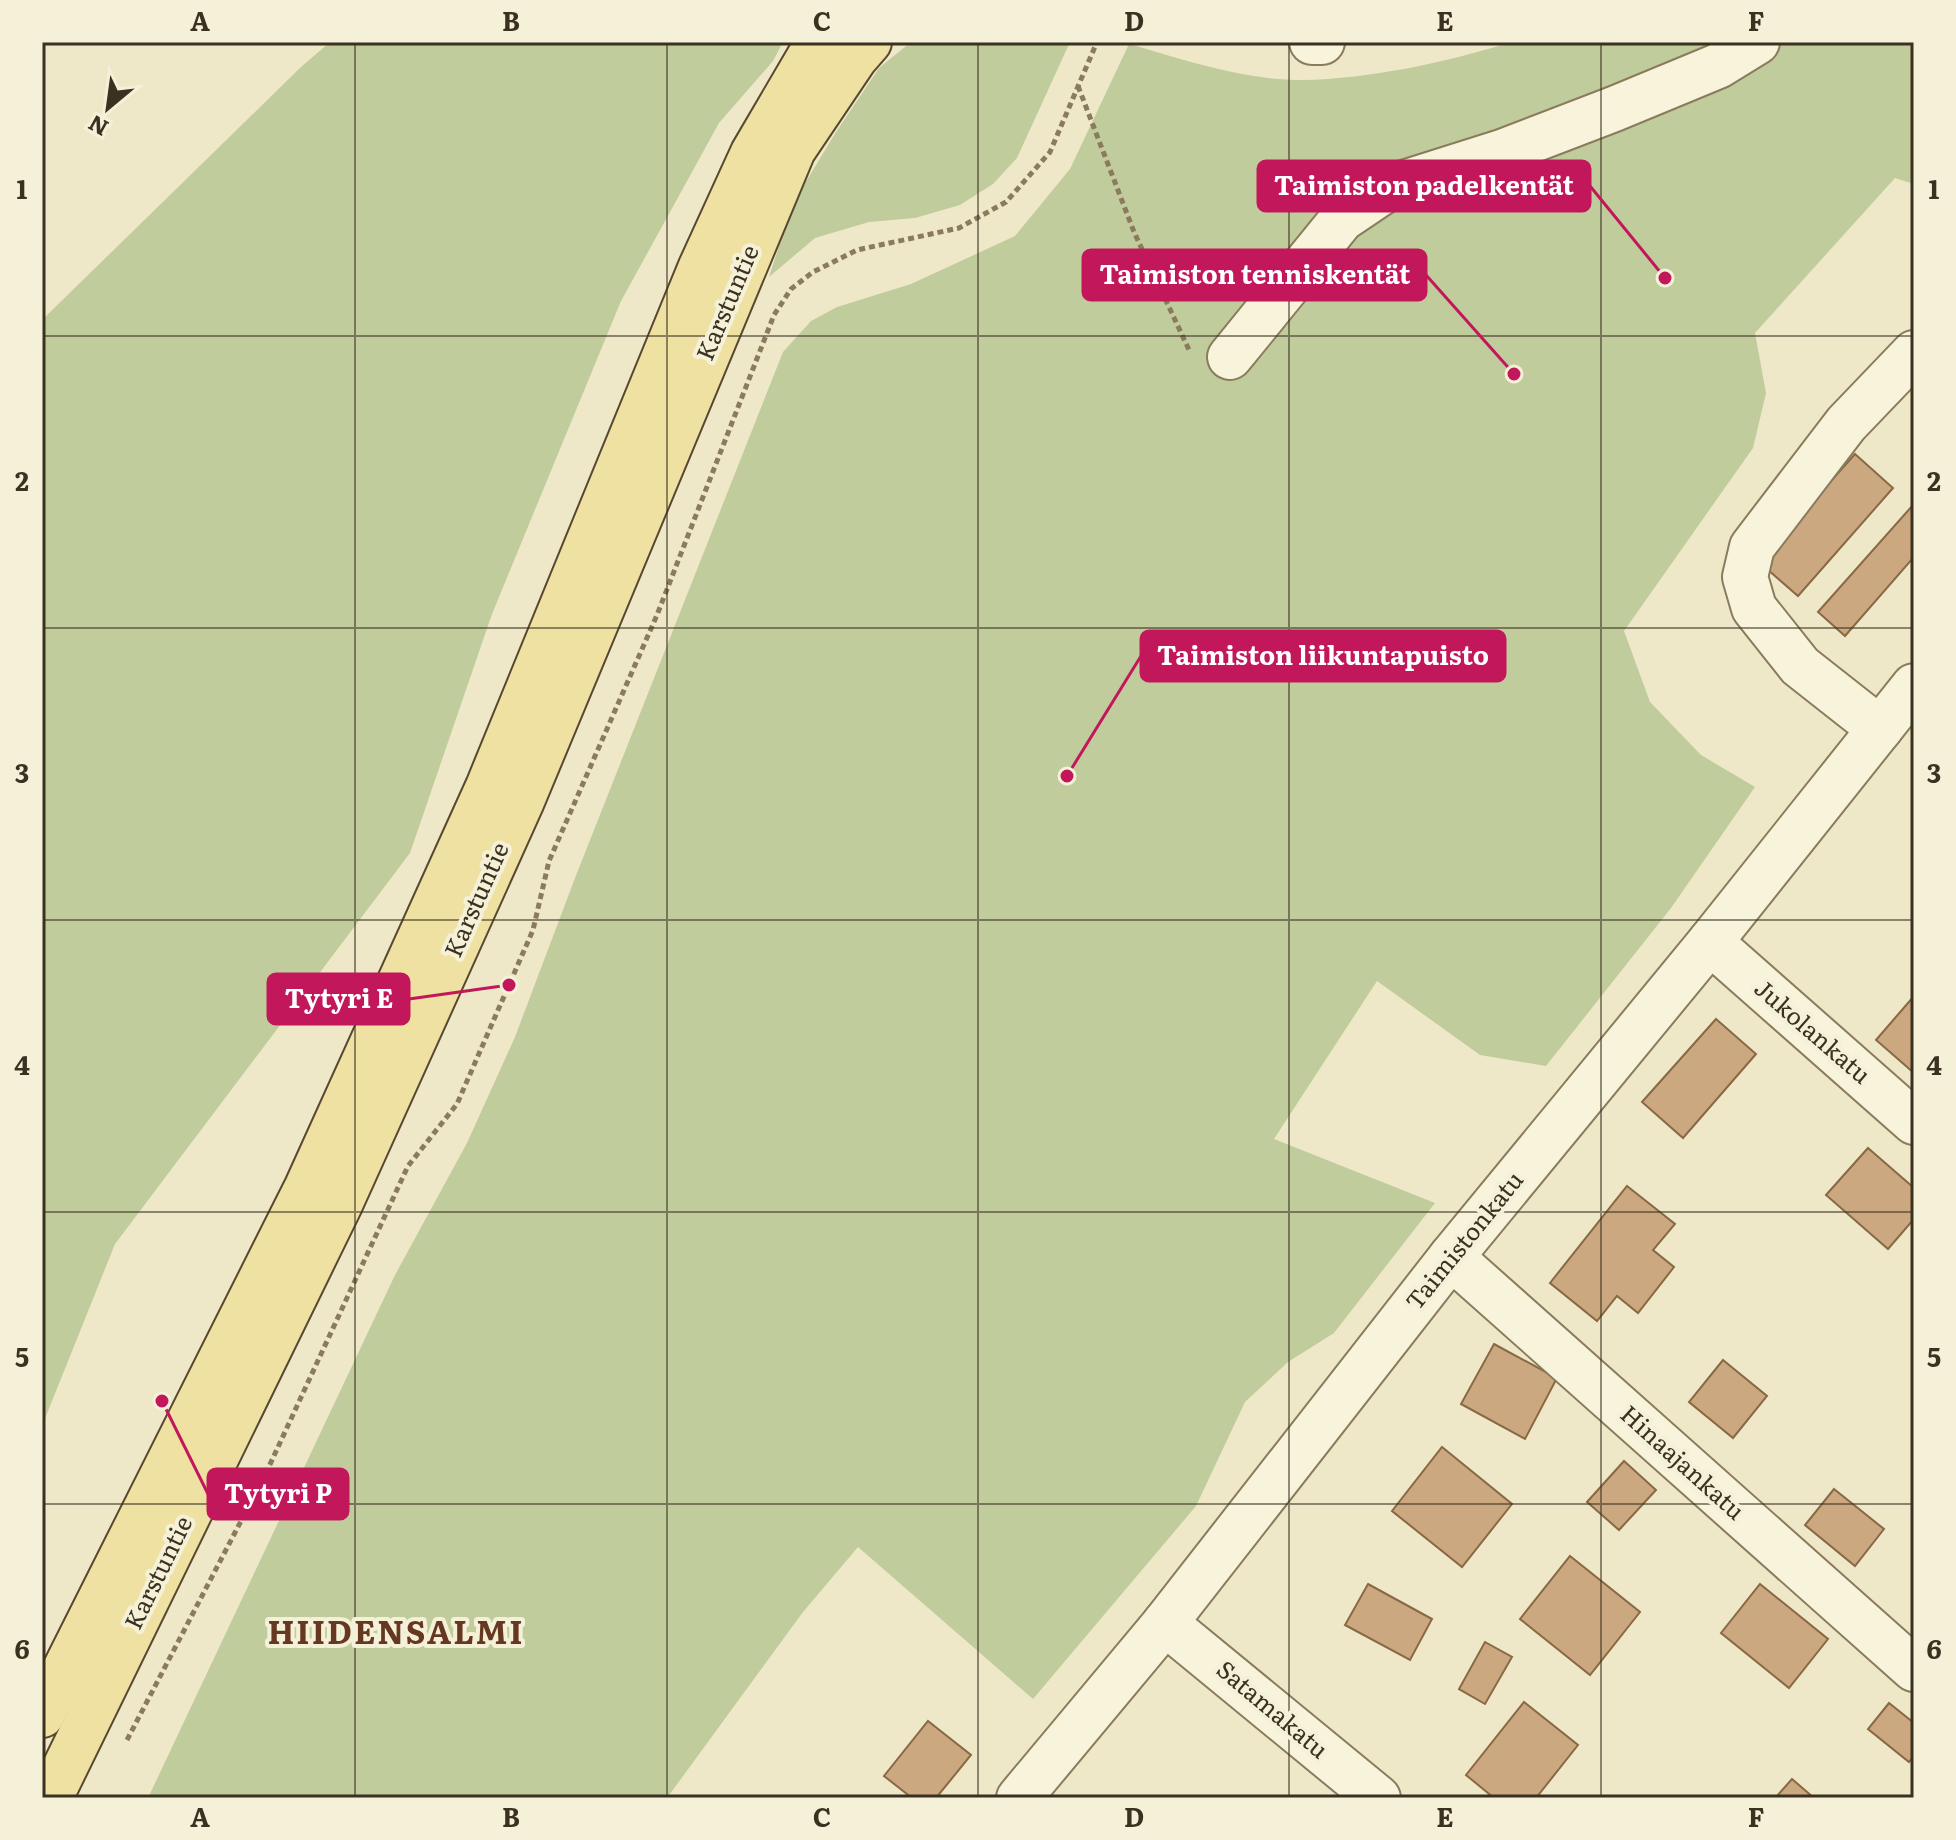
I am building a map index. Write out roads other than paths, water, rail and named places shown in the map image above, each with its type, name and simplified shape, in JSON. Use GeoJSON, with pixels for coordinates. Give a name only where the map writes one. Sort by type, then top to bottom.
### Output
{"type":"FeatureCollection","features":[{"type":"Feature","properties":{"kind":"main road","name":"Karstuntie"},"geometry":{"type":"LineString","coordinates":[[42,1715],[314,1173],[488,787],[700,269],[753,153],[818,42]]}},
{"type":"Feature","properties":{"kind":"main road","name":"Karstuntie"},"geometry":{"type":"LineString","coordinates":[[50,1798],[341,1202],[521,803],[793,150],[869,42]]}},
{"type":"Feature","properties":{"kind":"street"},"geometry":{"type":"LineString","coordinates":[[1312,42],[1322,42]]}},
{"type":"Feature","properties":{"kind":"street"},"geometry":{"type":"LineString","coordinates":[[1210,356],[1342,219],[1388,188],[1502,152],[1614,109],[1718,66],[1757,42]]}},
{"type":"Feature","properties":{"kind":"street"},"geometry":{"type":"LineString","coordinates":[[1880,729],[1800,666],[1754,608],[1745,577],[1752,547],[1846,424],[1914,353]]}},
{"type":"Feature","properties":{"kind":"street","name":"Taimistonkatu"},"geometry":{"type":"LineString","coordinates":[[1019,1798],[1165,1623],[1451,1257],[1710,942],[1914,686]]}},
{"type":"Feature","properties":{"kind":"street","name":"Jukolankatu"},"geometry":{"type":"LineString","coordinates":[[1710,942],[1914,1122]]}},
{"type":"Feature","properties":{"kind":"street","name":"Hinaajankatu"},"geometry":{"type":"LineString","coordinates":[[1451,1257],[1914,1669]]}},
{"type":"Feature","properties":{"kind":"street","name":"Satamakatu"},"geometry":{"type":"LineString","coordinates":[[1165,1623],[1378,1798]]}},
{"type":"Feature","properties":{"kind":"place","name":"Taimiston padelkentät"},"geometry":{"type":"Point","coordinates":[1665,278]}},
{"type":"Feature","properties":{"kind":"place","name":"Taimiston tenniskentät"},"geometry":{"type":"Point","coordinates":[1514,374]}},
{"type":"Feature","properties":{"kind":"place","name":"Taimiston liikuntapuisto"},"geometry":{"type":"Point","coordinates":[1067,776]}},
{"type":"Feature","properties":{"kind":"place","name":"Tytyri E"},"geometry":{"type":"Point","coordinates":[509,985]}},
{"type":"Feature","properties":{"kind":"place","name":"Tytyri P"},"geometry":{"type":"Point","coordinates":[162,1401]}},
{"type":"Feature","properties":{"kind":"district","name":"HIIDENSALMI"},"geometry":{"type":"Point","coordinates":[396,1633]}}]}
